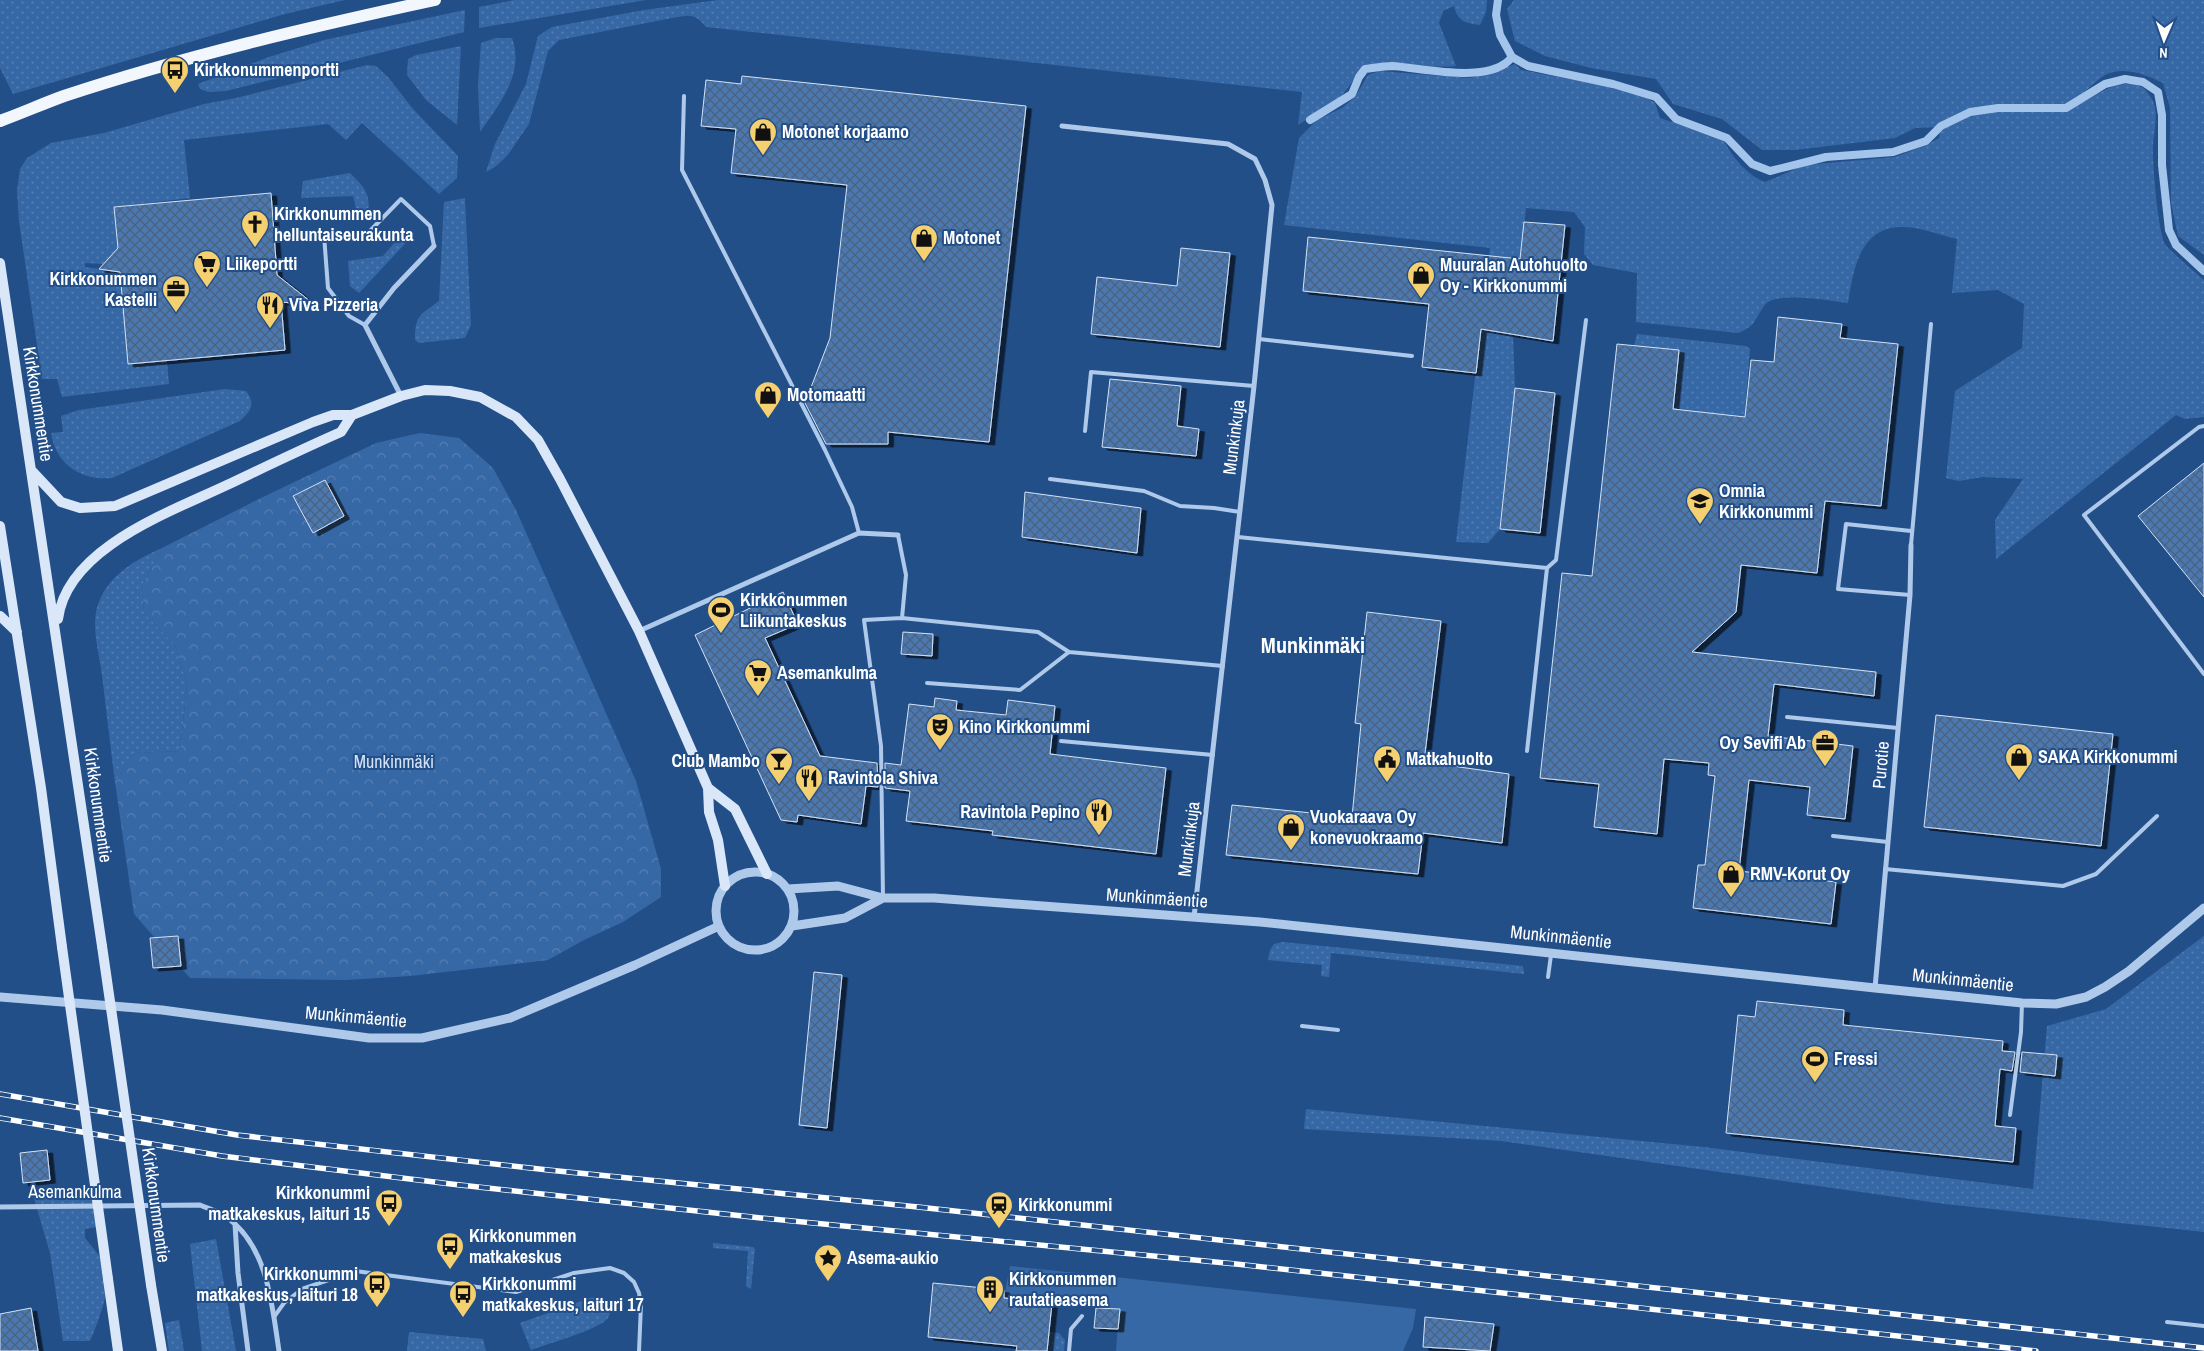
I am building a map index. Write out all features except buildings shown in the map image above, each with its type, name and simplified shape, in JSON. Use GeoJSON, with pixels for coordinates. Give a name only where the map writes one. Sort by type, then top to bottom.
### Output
{"type":"FeatureCollection","features":[{"type":"Feature","properties":{"kind":"main road"},"geometry":{"type":"LineString","coordinates":[[0,121],[63,97],[194,58],[312,26],[435,0]]}},
{"type":"Feature","properties":{"kind":"main road","name":"Kirkkonummentie"},"geometry":{"type":"LineString","coordinates":[[0,263],[162,1351]]}},
{"type":"Feature","properties":{"kind":"main road"},"geometry":{"type":"LineString","coordinates":[[31,470],[61,502],[80,508],[115,506],[314,422],[333,415],[352,415],[401,396],[425,390],[450,391],[480,397],[516,417],[538,440],[639,631],[708,788],[709,812],[718,840],[725,886]]}},
{"type":"Feature","properties":{"kind":"main road"},"geometry":{"type":"LineString","coordinates":[[56,632],[59,608],[68,587],[89,562],[130,532],[341,432],[352,415]]}},
{"type":"Feature","properties":{"kind":"main road"},"geometry":{"type":"LineString","coordinates":[[0,526],[62,947],[118,1351]]}},
{"type":"Feature","properties":{"kind":"main road"},"geometry":{"type":"LineString","coordinates":[[0,616],[16,632]]}},
{"type":"Feature","properties":{"kind":"main road"},"geometry":{"type":"LineString","coordinates":[[708,788],[735,809],[768,874]]}},
{"type":"Feature","properties":{"kind":"street","name":"Munkinkuja"},"geometry":{"type":"LineString","coordinates":[[1062,126],[1228,144],[1255,159],[1265,180],[1272,205],[1238,537],[1194,917]]}},
{"type":"Feature","properties":{"kind":"street"},"geometry":{"type":"LineString","coordinates":[[401,396],[365,325],[394,288],[434,246]]}},
{"type":"Feature","properties":{"kind":"street"},"geometry":{"type":"LineString","coordinates":[[639,631],[859,534],[898,535]]}},
{"type":"Feature","properties":{"kind":"street","name":"Purotie"},"geometry":{"type":"LineString","coordinates":[[1875,988],[1910,596],[1911,544]]}},
{"type":"Feature","properties":{"kind":"street"},"geometry":{"type":"LineString","coordinates":[[756,872],[768,874],[779,880],[788,889],[795,907],[792,926],[778,944],[767,949],[748,950],[730,942],[718,926],[716,912],[718,898],[725,886],[734,878],[756,872]]}},
{"type":"Feature","properties":{"kind":"street","name":"Munkinmäentie"},"geometry":{"type":"LineString","coordinates":[[788,889],[838,886],[883,898],[934,898],[1260,922],[1875,988],[2022,1003],[2056,1004],[2086,996],[2105,988],[2129,971],[2204,908]]}},
{"type":"Feature","properties":{"kind":"street","name":"Munkinmäentie"},"geometry":{"type":"LineString","coordinates":[[792,926],[845,918],[883,898]]}},
{"type":"Feature","properties":{"kind":"street","name":"Munkinmäentie"},"geometry":{"type":"LineString","coordinates":[[0,998],[162,1010],[369,1038],[422,1038],[510,1018],[635,965],[718,926]]}},
{"type":"Feature","properties":{"kind":"street","name":"Asemankulma"},"geometry":{"type":"LineString","coordinates":[[0,1207],[200,1206],[226,1217],[235,1224],[254,1248],[263,1272],[274,1317],[279,1351]]}},
{"type":"Feature","properties":{"kind":"street"},"geometry":{"type":"LineString","coordinates":[[235,1224],[238,1273],[248,1351]]}},
{"type":"Feature","properties":{"kind":"lane"},"geometry":{"type":"LineString","coordinates":[[684,96],[682,170],[825,450],[852,507],[859,534]]}},
{"type":"Feature","properties":{"kind":"lane"},"geometry":{"type":"LineString","coordinates":[[365,325],[350,316],[328,288],[324,235],[368,233],[401,199],[430,226],[434,246]]}},
{"type":"Feature","properties":{"kind":"lane"},"geometry":{"type":"LineString","coordinates":[[1527,751],[1547,568],[1556,560],[1586,320]]}},
{"type":"Feature","properties":{"kind":"lane"},"geometry":{"type":"LineString","coordinates":[[1911,544],[1931,324]]}},
{"type":"Feature","properties":{"kind":"lane"},"geometry":{"type":"LineString","coordinates":[[1259,339],[1412,356]]}},
{"type":"Feature","properties":{"kind":"lane"},"geometry":{"type":"LineString","coordinates":[[1085,432],[1091,372],[1254,386]]}},
{"type":"Feature","properties":{"kind":"lane"},"geometry":{"type":"LineString","coordinates":[[2204,426],[2199,427],[2084,515],[2204,674]]}},
{"type":"Feature","properties":{"kind":"lane"},"geometry":{"type":"LineString","coordinates":[[1050,479],[1144,491],[1180,506],[1240,512]]}},
{"type":"Feature","properties":{"kind":"lane"},"geometry":{"type":"LineString","coordinates":[[1910,596],[1838,588],[1846,524],[1911,531]]}},
{"type":"Feature","properties":{"kind":"lane"},"geometry":{"type":"LineString","coordinates":[[898,535],[906,576],[902,618]]}},
{"type":"Feature","properties":{"kind":"lane"},"geometry":{"type":"LineString","coordinates":[[1238,537],[1547,568]]}},
{"type":"Feature","properties":{"kind":"lane"},"geometry":{"type":"LineString","coordinates":[[883,898],[881,746],[864,620],[902,618],[1038,632],[1069,652],[1223,666]]}},
{"type":"Feature","properties":{"kind":"lane"},"geometry":{"type":"LineString","coordinates":[[927,684],[1020,690],[1069,652]]}},
{"type":"Feature","properties":{"kind":"lane"},"geometry":{"type":"LineString","coordinates":[[1787,717],[1898,728]]}},
{"type":"Feature","properties":{"kind":"lane"},"geometry":{"type":"LineString","coordinates":[[1062,741],[1213,755]]}},
{"type":"Feature","properties":{"kind":"lane"},"geometry":{"type":"LineString","coordinates":[[1885,869],[2063,886],[2096,874],[2157,816]]}},
{"type":"Feature","properties":{"kind":"lane"},"geometry":{"type":"LineString","coordinates":[[1833,836],[1888,842]]}},
{"type":"Feature","properties":{"kind":"lane"},"geometry":{"type":"LineString","coordinates":[[1548,977],[1552,953]]}},
{"type":"Feature","properties":{"kind":"lane"},"geometry":{"type":"LineString","coordinates":[[2010,1115],[2022,1032],[2022,1003]]}},
{"type":"Feature","properties":{"kind":"lane"},"geometry":{"type":"LineString","coordinates":[[1302,1026],[1338,1030]]}},
{"type":"Feature","properties":{"kind":"lane"},"geometry":{"type":"LineString","coordinates":[[274,1317],[284,1303],[302,1289],[355,1271],[516,1292],[574,1273],[610,1268],[624,1273],[634,1282],[639,1293],[641,1305],[639,1351]]}},
{"type":"Feature","properties":{"kind":"lane"},"geometry":{"type":"LineString","coordinates":[[1069,1351],[1070,1329],[1082,1316]]}},
{"type":"Feature","properties":{"kind":"lane"},"geometry":{"type":"LineString","coordinates":[[2168,1322],[2204,1326]]}},
{"type":"Feature","properties":{"kind":"green space"},"geometry":{"type":"Polygon","coordinates":[[[0,0],[345,0],[285,14],[13,94],[0,68],[0,0]]]}},
{"type":"Feature","properties":{"kind":"green space"},"geometry":{"type":"Polygon","coordinates":[[[515,0],[646,0],[479,28],[479,7],[515,0]]]}},
{"type":"Feature","properties":{"kind":"green space"},"geometry":{"type":"Polygon","coordinates":[[[718,0],[1487,0],[1486,12],[1480,25],[1460,18],[1454,6],[1443,11],[1439,23],[1456,66],[1444,67],[1387,63],[1364,66],[1337,102],[1326,106],[1298,125],[1302,92],[706,27],[695,17],[683,16],[559,40],[548,51],[529,124],[507,156],[486,172],[495,144],[526,84],[538,36],[552,27],[644,10],[718,0]]]}},
{"type":"Feature","properties":{"kind":"green space"},"geometry":{"type":"Polygon","coordinates":[[[1514,0],[2204,0],[2204,255],[2178,236],[2171,203],[2170,108],[2163,83],[2136,72],[2114,72],[2098,80],[2068,107],[2122,84],[2142,87],[2153,101],[2156,116],[2153,166],[2162,237],[2167,247],[2204,280],[2204,417],[2185,419],[2176,415],[1996,559],[1995,520],[2023,479],[1983,477],[1959,481],[1946,478],[1955,391],[2022,348],[2024,304],[1998,290],[1952,293],[1957,239],[1914,228],[1886,229],[1875,235],[1860,254],[1852,278],[1848,303],[1790,297],[1779,298],[1770,301],[1764,306],[1752,325],[1738,333],[1636,322],[1637,273],[1593,265],[1584,254],[1585,227],[1574,212],[1526,208],[1513,334],[1515,388],[1500,529],[1488,543],[1456,542],[1490,248],[1284,225],[1299,138],[1317,120],[1342,108],[1355,97],[1368,75],[1379,71],[1469,78],[1494,72],[1515,64],[1521,70],[1638,92],[1655,103],[1660,118],[1724,140],[1740,164],[1752,175],[1765,182],[1805,165],[1895,157],[1927,145],[1939,138],[1941,127],[1915,128],[1895,138],[1795,150],[1762,150],[1722,119],[1673,104],[1656,79],[1591,68],[1545,56],[1515,41],[1507,9],[1514,0]]]}},
{"type":"Feature","properties":{"kind":"green space"},"geometry":{"type":"Polygon","coordinates":[[[465,10],[464,32],[226,91],[208,92],[200,89],[198,84],[269,57],[324,40],[465,10]]]}},
{"type":"Feature","properties":{"kind":"green space"},"geometry":{"type":"Polygon","coordinates":[[[496,38],[512,38],[515,51],[513,76],[502,100],[480,132],[478,85],[481,43],[496,38]]]}},
{"type":"Feature","properties":{"kind":"green space"},"geometry":{"type":"Polygon","coordinates":[[[461,46],[457,125],[426,100],[407,75],[408,59],[416,55],[461,46]]]}},
{"type":"Feature","properties":{"kind":"green space"},"geometry":{"type":"Polygon","coordinates":[[[367,65],[376,66],[388,77],[413,109],[458,156],[457,178],[439,194],[362,123],[346,140],[328,124],[184,140],[190,198],[114,207],[118,248],[103,264],[85,263],[85,267],[120,272],[128,364],[167,361],[169,384],[62,397],[57,379],[42,379],[19,221],[17,191],[20,169],[27,158],[51,143],[104,133],[204,104],[236,98],[367,65]]]}},
{"type":"Feature","properties":{"kind":"green space"},"geometry":{"type":"Polygon","coordinates":[[[350,173],[363,187],[367,196],[369,207],[368,215],[365,218],[358,216],[353,196],[301,198],[303,181],[350,173]]]}},
{"type":"Feature","properties":{"kind":"green space"},"geometry":{"type":"Polygon","coordinates":[[[465,198],[471,325],[465,338],[419,343],[415,340],[418,320],[423,313],[439,301],[444,202],[465,198]]]}},
{"type":"Feature","properties":{"kind":"green space"},"geometry":{"type":"Polygon","coordinates":[[[415,233],[359,293],[350,286],[348,261],[383,256],[402,234],[415,233]]]}},
{"type":"Feature","properties":{"kind":"green space"},"geometry":{"type":"Polygon","coordinates":[[[1637,334],[1746,346],[1750,349],[1742,449],[1673,409],[1679,350],[1634,346],[1637,334]]]}},
{"type":"Feature","properties":{"kind":"green space"},"geometry":{"type":"Polygon","coordinates":[[[225,389],[246,391],[251,400],[249,411],[240,421],[112,478],[91,477],[72,469],[58,454],[54,444],[51,433],[63,432],[61,416],[79,410],[225,389]]]}},
{"type":"Feature","properties":{"kind":"green space","name":"Munkinmäki"},"geometry":{"type":"Polygon","coordinates":[[[420,433],[459,438],[493,468],[516,510],[636,781],[661,869],[661,897],[623,922],[584,940],[548,960],[410,976],[346,980],[190,978],[134,914],[115,782],[134,753],[180,751],[187,683],[175,645],[144,613],[142,585],[162,548],[376,443],[420,433]]]}},
{"type":"Feature","properties":{"kind":"green space"},"geometry":{"type":"Polygon","coordinates":[[[162,548],[142,585],[144,613],[175,645],[187,683],[180,751],[134,753],[115,782],[96,638],[95,622],[97,608],[101,597],[114,578],[132,564],[162,548]]]}},
{"type":"Feature","properties":{"kind":"green space"},"geometry":{"type":"Polygon","coordinates":[[[2204,936],[2204,1232],[1945,1204],[1501,1141],[1304,1129],[1306,1109],[1704,1147],[2033,1189],[2047,1026],[2106,1009],[2204,936]]]}},
{"type":"Feature","properties":{"kind":"green space"},"geometry":{"type":"Polygon","coordinates":[[[1283,942],[1523,966],[1524,974],[1331,953],[1329,977],[1321,976],[1322,965],[1268,960],[1270,950],[1274,944],[1283,942]]]}},
{"type":"Feature","properties":{"kind":"green space"},"geometry":{"type":"Polygon","coordinates":[[[97,1190],[102,1226],[85,1229],[85,1238],[100,1257],[106,1270],[107,1286],[105,1296],[100,1316],[90,1341],[63,1341],[50,1253],[33,1195],[97,1190]]]}},
{"type":"Feature","properties":{"kind":"green space"},"geometry":{"type":"Polygon","coordinates":[[[216,1239],[236,1351],[202,1351],[190,1244],[216,1239]]]}},
{"type":"Feature","properties":{"kind":"green space"},"geometry":{"type":"Polygon","coordinates":[[[713,1243],[753,1247],[755,1249],[751,1289],[746,1286],[748,1251],[713,1248],[713,1243]]]}},
{"type":"Feature","properties":{"kind":"green space"},"geometry":{"type":"Polygon","coordinates":[[[1010,1266],[1416,1309],[1413,1328],[1403,1351],[1116,1351],[1119,1309],[1004,1298],[1010,1266]]]}},
{"type":"Feature","properties":{"kind":"green space"},"geometry":{"type":"Polygon","coordinates":[[[599,1297],[606,1300],[610,1307],[608,1318],[605,1321],[580,1333],[531,1350],[520,1323],[590,1298],[599,1297]]]}},
{"type":"Feature","properties":{"kind":"green space"},"geometry":{"type":"Polygon","coordinates":[[[179,1320],[184,1351],[169,1351],[165,1323],[179,1320]]]}},
{"type":"Feature","properties":{"kind":"green space"},"geometry":{"type":"Polygon","coordinates":[[[409,1332],[483,1339],[486,1351],[407,1351],[409,1332]]]}},
{"type":"Feature","properties":{"kind":"green space"},"geometry":{"type":"Polygon","coordinates":[[[1049,1332],[1059,1333],[1065,1340],[1064,1351],[1047,1351],[1049,1332]]]}},
{"type":"Feature","properties":{"kind":"waterway"},"geometry":{"type":"LineString","coordinates":[[1498,0],[1496,15],[1500,35],[1512,57],[1528,66],[1613,84],[1656,97],[1676,119],[1727,138],[1752,164],[1770,171],[1826,157],[1893,152],[1926,141],[1941,126],[1970,112],[1998,108],[2066,108],[2105,84],[2125,79],[2143,82],[2158,92],[2162,115],[2162,165],[2169,230],[2176,245],[2204,271]]}},
{"type":"Feature","properties":{"kind":"waterway"},"geometry":{"type":"LineString","coordinates":[[1310,120],[1352,94],[1359,77],[1365,69],[1392,66],[1473,73],[1502,66],[1512,57]]}},
{"type":"Feature","properties":{"kind":"railway"},"geometry":{"type":"LineString","coordinates":[[0,1094],[237,1135],[548,1170],[918,1207],[2204,1348]]}},
{"type":"Feature","properties":{"kind":"railway"},"geometry":{"type":"LineString","coordinates":[[0,1118],[222,1156],[451,1184],[761,1218],[1236,1264],[2036,1351]]}},
{"type":"Feature","properties":{"kind":"place","name":"Kirkkonummenportti"},"geometry":{"type":"Point","coordinates":[175,94]}},
{"type":"Feature","properties":{"kind":"place","name":"Motonet korjaamo"},"geometry":{"type":"Point","coordinates":[763,156]}},
{"type":"Feature","properties":{"kind":"place","name":"Kirkkonummen helluntaiseurakunta"},"geometry":{"type":"Point","coordinates":[255,248]}},
{"type":"Feature","properties":{"kind":"place","name":"Motonet"},"geometry":{"type":"Point","coordinates":[924,262]}},
{"type":"Feature","properties":{"kind":"place","name":"Liikeportti"},"geometry":{"type":"Point","coordinates":[207,288]}},
{"type":"Feature","properties":{"kind":"place","name":"Muuralan Autohuolto Oy - Kirkkonummi"},"geometry":{"type":"Point","coordinates":[1421,299]}},
{"type":"Feature","properties":{"kind":"place","name":"Kirkkonummen Kastelli"},"geometry":{"type":"Point","coordinates":[176,313]}},
{"type":"Feature","properties":{"kind":"place","name":"Viva Pizzeria"},"geometry":{"type":"Point","coordinates":[270,329]}},
{"type":"Feature","properties":{"kind":"place","name":"Motomaatti"},"geometry":{"type":"Point","coordinates":[768,419]}},
{"type":"Feature","properties":{"kind":"place","name":"Omnia Kirkkonummi"},"geometry":{"type":"Point","coordinates":[1700,525]}},
{"type":"Feature","properties":{"kind":"place","name":"Kirkkonummen Liikuntakeskus"},"geometry":{"type":"Point","coordinates":[721,634]}},
{"type":"Feature","properties":{"kind":"place","name":"Asemankulma"},"geometry":{"type":"Point","coordinates":[758,697]}},
{"type":"Feature","properties":{"kind":"place","name":"Kino Kirkkonummi"},"geometry":{"type":"Point","coordinates":[940,751]}},
{"type":"Feature","properties":{"kind":"place","name":"Oy Sevifi Ab"},"geometry":{"type":"Point","coordinates":[1825,767]}},
{"type":"Feature","properties":{"kind":"place","name":"SAKA Kirkkonummi"},"geometry":{"type":"Point","coordinates":[2019,781]}},
{"type":"Feature","properties":{"kind":"place","name":"Matkahuolto"},"geometry":{"type":"Point","coordinates":[1387,783]}},
{"type":"Feature","properties":{"kind":"place","name":"Club Mambo"},"geometry":{"type":"Point","coordinates":[779,785]}},
{"type":"Feature","properties":{"kind":"place","name":"Ravintola Shiva"},"geometry":{"type":"Point","coordinates":[809,802]}},
{"type":"Feature","properties":{"kind":"place","name":"Ravintola Pepino"},"geometry":{"type":"Point","coordinates":[1099,836]}},
{"type":"Feature","properties":{"kind":"place","name":"Vuokaraava Oy konevuokraamo"},"geometry":{"type":"Point","coordinates":[1291,851]}},
{"type":"Feature","properties":{"kind":"place","name":"RMV-Korut Oy"},"geometry":{"type":"Point","coordinates":[1731,898]}},
{"type":"Feature","properties":{"kind":"place","name":"Fressi"},"geometry":{"type":"Point","coordinates":[1815,1083]}},
{"type":"Feature","properties":{"kind":"place","name":"Kirkkonummi matkakeskus, laituri 15"},"geometry":{"type":"Point","coordinates":[389,1227]}},
{"type":"Feature","properties":{"kind":"place","name":"Kirkkonummi"},"geometry":{"type":"Point","coordinates":[999,1229]}},
{"type":"Feature","properties":{"kind":"place","name":"Kirkkonummen matkakeskus"},"geometry":{"type":"Point","coordinates":[450,1270]}},
{"type":"Feature","properties":{"kind":"place","name":"Asema-aukio"},"geometry":{"type":"Point","coordinates":[828,1282]}},
{"type":"Feature","properties":{"kind":"place","name":"Kirkkonummi matkakeskus, laituri 18"},"geometry":{"type":"Point","coordinates":[377,1308]}},
{"type":"Feature","properties":{"kind":"place","name":"Kirkkonummen rautatieasema"},"geometry":{"type":"Point","coordinates":[990,1313]}},
{"type":"Feature","properties":{"kind":"place","name":"Kirkkonummi matkakeskus, laituri 17"},"geometry":{"type":"Point","coordinates":[463,1318]}},
{"type":"Feature","properties":{"kind":"district","name":"Munkinmäki"},"geometry":{"type":"Point","coordinates":[1313,645]}}]}
